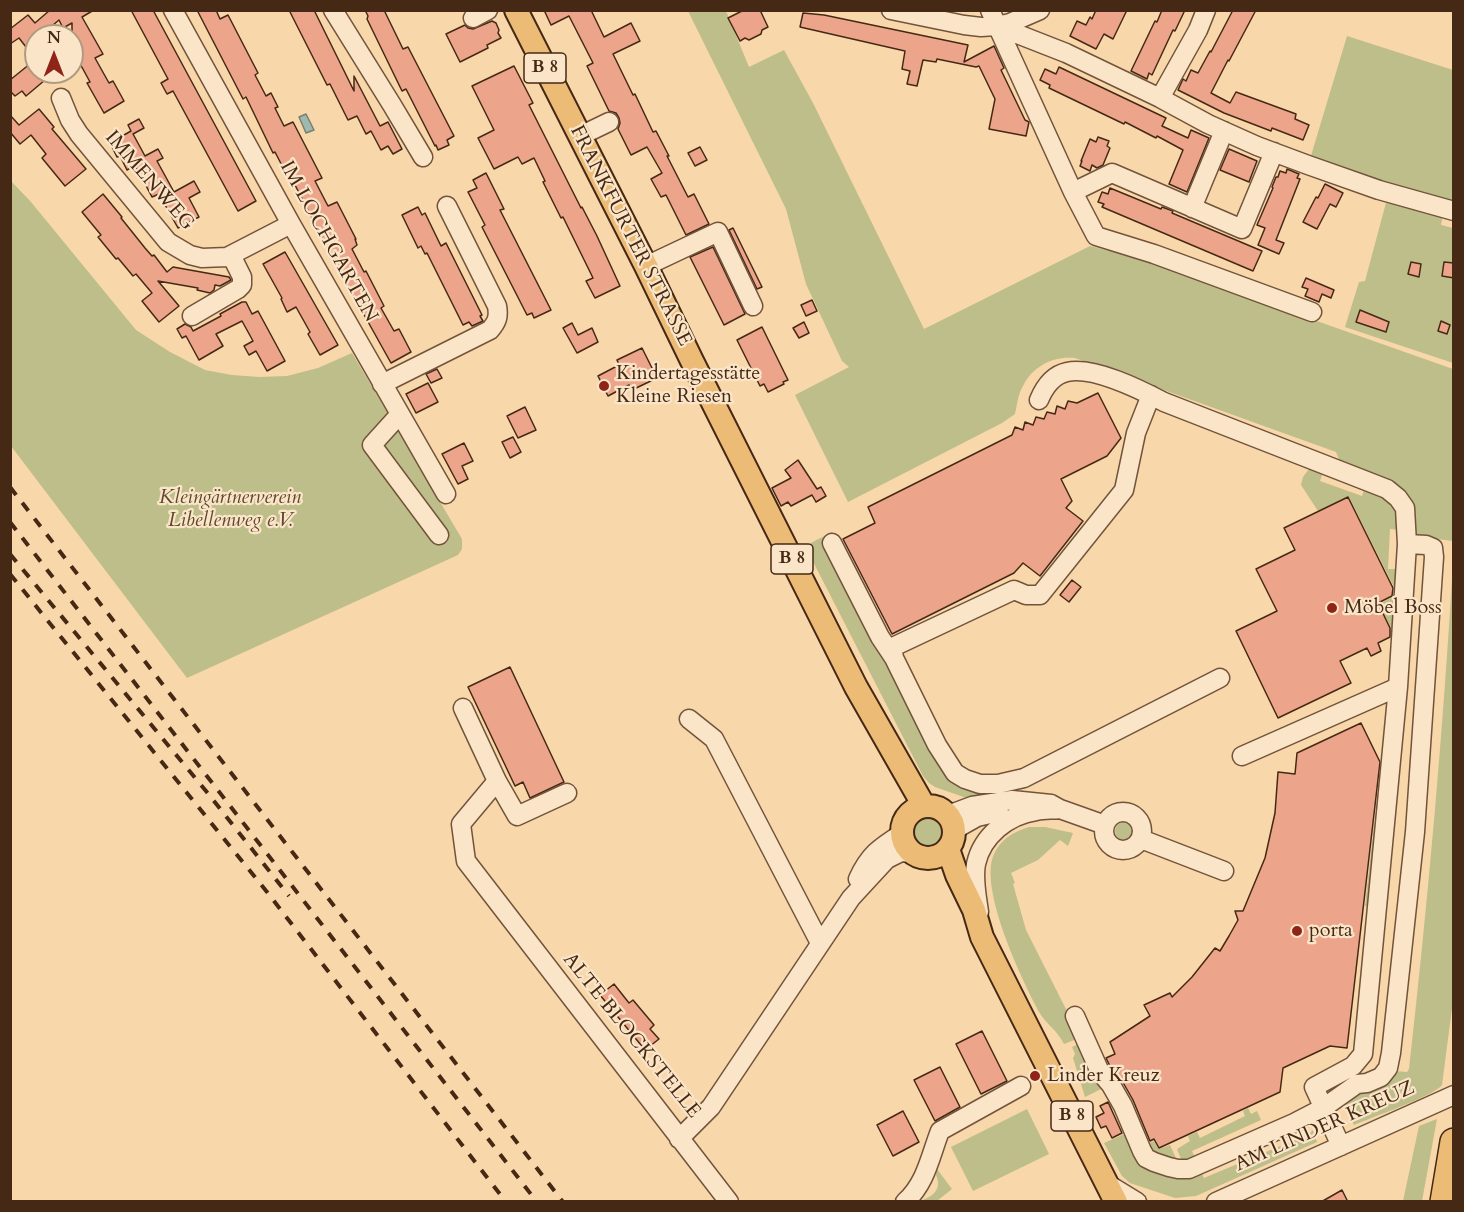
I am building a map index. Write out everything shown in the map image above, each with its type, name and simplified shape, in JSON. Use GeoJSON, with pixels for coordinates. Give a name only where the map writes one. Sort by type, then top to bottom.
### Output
{"type":"FeatureCollection","features":[{"type":"Feature","properties":{"kind":"highway"},"geometry":{"type":"LineString","coordinates":[[1444,1202],[1454,1142]]}},
{"type":"Feature","properties":{"kind":"main road","name":"FRANKFURTER STRASSE"},"geometry":{"type":"LineString","coordinates":[[516,10],[928,832],[957,875],[974,910],[982,938],[1111,1192]]}},
{"type":"Feature","properties":{"kind":"street","name":"IM LOCHGARTEN"},"geometry":{"type":"LineString","coordinates":[[173,10],[291,224],[446,494]]}},
{"type":"Feature","properties":{"kind":"street"},"geometry":{"type":"LineString","coordinates":[[333,10],[423,157]]}},
{"type":"Feature","properties":{"kind":"street"},"geometry":{"type":"LineString","coordinates":[[891,10],[981,27],[994,18],[1010,22],[1040,10]]}},
{"type":"Feature","properties":{"kind":"street"},"geometry":{"type":"LineString","coordinates":[[1160,98],[1198,30],[1206,10]]}},
{"type":"Feature","properties":{"kind":"street"},"geometry":{"type":"LineString","coordinates":[[994,18],[1224,131],[1274,153],[1379,190],[1454,211]]}},
{"type":"Feature","properties":{"kind":"street"},"geometry":{"type":"LineString","coordinates":[[994,18],[1073,192],[1096,236],[1154,254],[1312,312]]}},
{"type":"Feature","properties":{"kind":"street","name":"IMMENWEG"},"geometry":{"type":"LineString","coordinates":[[61,98],[79,134],[168,242],[190,255],[202,258],[227,257],[291,224]]}},
{"type":"Feature","properties":{"kind":"street"},"geometry":{"type":"LineString","coordinates":[[580,136],[609,122]]}},
{"type":"Feature","properties":{"kind":"street"},"geometry":{"type":"LineString","coordinates":[[1192,208],[1224,131]]}},
{"type":"Feature","properties":{"kind":"street"},"geometry":{"type":"LineString","coordinates":[[1073,192],[1112,173],[1242,229],[1274,153]]}},
{"type":"Feature","properties":{"kind":"street"},"geometry":{"type":"LineString","coordinates":[[382,384],[490,330],[498,318],[497,306],[447,206]]}},
{"type":"Feature","properties":{"kind":"street"},"geometry":{"type":"LineString","coordinates":[[646,266],[718,232],[753,306]]}},
{"type":"Feature","properties":{"kind":"street"},"geometry":{"type":"LineString","coordinates":[[192,316],[242,285],[243,280],[231,255]]}},
{"type":"Feature","properties":{"kind":"street"},"geometry":{"type":"LineString","coordinates":[[1039,400],[1044,388],[1059,375],[1068,371],[1095,373],[1387,489],[1405,508],[1407,544],[1398,687],[1363,1054],[1353,1066],[1314,1087],[1341,1146]]}},
{"type":"Feature","properties":{"kind":"street"},"geometry":{"type":"LineString","coordinates":[[894,658],[895,646],[1014,590],[1026,595],[1040,595],[1124,490],[1136,433],[1151,395]]}},
{"type":"Feature","properties":{"kind":"street"},"geometry":{"type":"LineString","coordinates":[[400,414],[372,445],[439,535]]}},
{"type":"Feature","properties":{"kind":"street"},"geometry":{"type":"LineString","coordinates":[[832,543],[880,637],[894,658],[937,745],[955,772],[965,779],[980,784],[998,784],[1024,778],[1220,678]]}},
{"type":"Feature","properties":{"kind":"street"},"geometry":{"type":"LineString","coordinates":[[1075,1016],[1100,1072],[1123,1106],[1146,1158],[1169,1167],[1189,1169],[1294,1123],[1323,1108],[1357,1084],[1381,1077],[1388,1068],[1392,1053],[1415,832],[1434,557],[1433,548],[1426,545],[1407,544]]}},
{"type":"Feature","properties":{"kind":"street"},"geometry":{"type":"LineString","coordinates":[[1242,756],[1398,687]]}},
{"type":"Feature","properties":{"kind":"street"},"geometry":{"type":"LineString","coordinates":[[463,708],[497,781],[517,816],[567,793]]}},
{"type":"Feature","properties":{"kind":"street"},"geometry":{"type":"LineString","coordinates":[[689,719],[714,739],[820,943]]}},
{"type":"Feature","properties":{"kind":"street"},"geometry":{"type":"LineString","coordinates":[[1012,800],[1024,778]]}},
{"type":"Feature","properties":{"kind":"street","name":"ALTE BLOCKSTELLE"},"geometry":{"type":"LineString","coordinates":[[497,781],[461,825],[466,861],[679,1139],[711,1107],[851,898],[863,868],[872,855],[881,847],[928,832]]}},
{"type":"Feature","properties":{"kind":"street"},"geometry":{"type":"LineString","coordinates":[[928,832],[972,806],[1012,800],[1051,804],[1105,825]]}},
{"type":"Feature","properties":{"kind":"street"},"geometry":{"type":"LineString","coordinates":[[928,832],[994,813],[1019,809],[1035,811],[1060,809]]}},
{"type":"Feature","properties":{"kind":"street"},"geometry":{"type":"LineString","coordinates":[[982,938],[975,876],[975,866],[980,850],[990,835],[1003,824],[1035,811]]}},
{"type":"Feature","properties":{"kind":"street"},"geometry":{"type":"LineString","coordinates":[[1128,812],[1139,820],[1143,832],[1138,844],[1128,850],[1116,849],[1107,842],[1105,825],[1117,813],[1128,812]]}},
{"type":"Feature","properties":{"kind":"street"},"geometry":{"type":"LineString","coordinates":[[1141,839],[1224,871]]}},
{"type":"Feature","properties":{"kind":"street"},"geometry":{"type":"LineString","coordinates":[[905,1202],[921,1182],[931,1161],[940,1131],[1021,1086]]}},
{"type":"Feature","properties":{"kind":"street","name":"AM LINDER KREUZ"},"geometry":{"type":"LineString","coordinates":[[1216,1202],[1454,1095]]}},
{"type":"Feature","properties":{"kind":"street"},"geometry":{"type":"LineString","coordinates":[[679,1139],[729,1202]]}},
{"type":"Feature","properties":{"kind":"street"},"geometry":{"type":"LineString","coordinates":[[1111,1192],[1137,1202]]}},
{"type":"Feature","properties":{"kind":"green space"},"geometry":{"type":"Polygon","coordinates":[[[688,11],[726,11],[749,67],[784,50],[813,103],[924,329],[1090,246],[1109,251],[1115,245],[1294,313],[1453,369],[1453,541],[1413,536],[1411,503],[1341,464],[1336,452],[1075,358],[1052,361],[1032,373],[1021,389],[1015,414],[1002,423],[848,502],[795,395],[849,367],[842,361],[806,284],[786,209],[688,11]]]}},
{"type":"Feature","properties":{"kind":"green space"},"geometry":{"type":"Polygon","coordinates":[[[1347,36],[1453,70],[1453,203],[1310,159],[1347,36]]]}},
{"type":"Feature","properties":{"kind":"green space","name":"Kleingärtnerverein Libellenweg e.V."},"geometry":{"type":"Polygon","coordinates":[[[11,181],[31,202],[136,330],[170,352],[205,370],[259,377],[287,376],[318,368],[352,353],[462,539],[462,549],[458,555],[187,678],[11,446],[11,181]]]}},
{"type":"Feature","properties":{"kind":"green space"},"geometry":{"type":"Polygon","coordinates":[[[1387,199],[1443,215],[1441,225],[1453,228],[1453,363],[1345,327],[1359,282],[1365,281],[1387,199]]]}},
{"type":"Feature","properties":{"kind":"green space"},"geometry":{"type":"Polygon","coordinates":[[[1309,469],[1323,472],[1320,481],[1362,496],[1365,487],[1375,491],[1396,507],[1399,530],[1390,529],[1388,569],[1398,569],[1396,591],[1349,497],[1318,511],[1301,485],[1309,469]]]}},
{"type":"Feature","properties":{"kind":"green space"},"geometry":{"type":"Polygon","coordinates":[[[832,532],[885,638],[941,767],[1009,787],[1006,793],[975,801],[935,787],[923,776],[805,546],[832,532]]]}},
{"type":"Feature","properties":{"kind":"green space"},"geometry":{"type":"Polygon","coordinates":[[[1453,563],[1454,993],[1442,1085],[1415,1101],[1354,1125],[1346,1104],[1350,1096],[1395,1071],[1407,1072],[1409,1069],[1445,690],[1453,563]]]}},
{"type":"Feature","properties":{"kind":"green space"},"geometry":{"type":"Polygon","coordinates":[[[1397,595],[1394,634],[1379,604],[1397,595]]]}},
{"type":"Feature","properties":{"kind":"green space"},"geometry":{"type":"Polygon","coordinates":[[[928,810],[944,816],[950,832],[944,848],[928,854],[912,848],[906,832],[912,816],[928,810]]]}},
{"type":"Feature","properties":{"kind":"green space"},"geometry":{"type":"Polygon","coordinates":[[[1124,822],[1130,825],[1133,831],[1130,837],[1124,840],[1118,837],[1115,831],[1118,825],[1124,822]]]}},
{"type":"Feature","properties":{"kind":"green space"},"geometry":{"type":"Polygon","coordinates":[[[1374,825],[1380,825],[1372,907],[1365,906],[1374,825]]]}},
{"type":"Feature","properties":{"kind":"green space"},"geometry":{"type":"Polygon","coordinates":[[[1029,827],[1045,827],[1073,833],[1068,846],[1060,840],[1038,860],[1011,873],[1026,930],[1079,1038],[1064,1044],[1039,1012],[1023,979],[1004,934],[992,889],[991,869],[994,854],[1008,837],[1029,827]]]}},
{"type":"Feature","properties":{"kind":"green space"},"geometry":{"type":"Polygon","coordinates":[[[1081,1043],[1107,1086],[1085,1097],[1073,1058],[1075,1054],[1072,1047],[1081,1043]]]}},
{"type":"Feature","properties":{"kind":"green space"},"geometry":{"type":"Polygon","coordinates":[[[1248,1108],[1251,1114],[1257,1111],[1261,1120],[1192,1151],[1195,1158],[1183,1164],[1177,1149],[1190,1141],[1188,1136],[1197,1132],[1200,1138],[1245,1116],[1243,1111],[1248,1108]]]}},
{"type":"Feature","properties":{"kind":"green space"},"geometry":{"type":"Polygon","coordinates":[[[1027,1109],[1049,1154],[973,1191],[951,1147],[1027,1109]]]}},
{"type":"Feature","properties":{"kind":"green space"},"geometry":{"type":"Polygon","coordinates":[[[1437,1119],[1422,1201],[1403,1201],[1419,1126],[1437,1119]]]}},
{"type":"Feature","properties":{"kind":"green space"},"geometry":{"type":"Polygon","coordinates":[[[1313,1130],[1317,1142],[1196,1196],[1175,1198],[1130,1183],[1122,1176],[1104,1143],[1129,1132],[1141,1157],[1200,1170],[1204,1178],[1309,1134],[1313,1130]]]}},
{"type":"Feature","properties":{"kind":"green space"},"geometry":{"type":"Polygon","coordinates":[[[1154,1141],[1159,1149],[1170,1145],[1179,1165],[1150,1156],[1143,1146],[1154,1141]]]}},
{"type":"Feature","properties":{"kind":"green space"},"geometry":{"type":"Polygon","coordinates":[[[937,1169],[952,1189],[937,1201],[923,1201],[937,1188],[938,1181],[934,1171],[937,1169]]]}},
{"type":"Feature","properties":{"kind":"shaded area"},"geometry":{"type":"Polygon","coordinates":[[[306,114],[314,130],[306,133],[299,117],[306,114]]]}},
{"type":"Feature","properties":{"kind":"building"},"geometry":{"type":"Polygon","coordinates":[[[50,10],[94,10],[82,17],[103,54],[95,58],[109,83],[113,81],[124,101],[104,113],[87,83],[90,82],[84,71],[84,24],[61,24],[59,20],[54,24],[24,24],[24,44],[19,38],[10,44],[10,29],[28,15],[35,23],[50,10]]]}},
{"type":"Feature","properties":{"kind":"building"},"geometry":{"type":"Polygon","coordinates":[[[131,10],[153,10],[256,201],[238,211],[173,91],[167,94],[161,83],[168,79],[131,10]]]}},
{"type":"Feature","properties":{"kind":"building"},"geometry":{"type":"Polygon","coordinates":[[[197,10],[216,10],[220,19],[228,15],[258,73],[255,75],[266,96],[271,93],[284,126],[293,122],[322,178],[315,181],[328,206],[337,202],[356,239],[357,245],[352,249],[384,306],[381,308],[394,331],[399,329],[411,352],[391,363],[294,183],[292,185],[275,152],[273,153],[246,97],[243,99],[197,10]]]}},
{"type":"Feature","properties":{"kind":"building"},"geometry":{"type":"Polygon","coordinates":[[[289,10],[314,10],[354,91],[354,76],[380,126],[388,122],[402,149],[393,154],[388,146],[381,150],[371,131],[366,134],[357,116],[348,120],[330,84],[327,85],[289,10]]]}},
{"type":"Feature","properties":{"kind":"building"},"geometry":{"type":"Polygon","coordinates":[[[365,10],[384,10],[403,49],[408,47],[454,136],[447,140],[449,145],[438,150],[435,146],[406,89],[402,91],[367,19],[365,10]]]}},
{"type":"Feature","properties":{"kind":"building"},"geometry":{"type":"Polygon","coordinates":[[[544,10],[591,10],[604,37],[631,23],[640,41],[613,54],[653,132],[656,131],[688,197],[694,194],[709,224],[686,235],[666,195],[661,197],[651,179],[662,173],[647,147],[631,155],[618,129],[619,118],[616,113],[609,111],[587,66],[593,63],[569,16],[551,25],[544,10]]]}},
{"type":"Feature","properties":{"kind":"building"},"geometry":{"type":"Polygon","coordinates":[[[744,10],[760,10],[768,27],[762,30],[761,34],[749,40],[745,38],[740,41],[728,18],[744,10]]]}},
{"type":"Feature","properties":{"kind":"building"},"geometry":{"type":"Polygon","coordinates":[[[1096,10],[1127,10],[1113,39],[1104,34],[1096,49],[1070,36],[1077,21],[1086,25],[1096,10]]]}},
{"type":"Feature","properties":{"kind":"building"},"geometry":{"type":"Polygon","coordinates":[[[1162,10],[1185,10],[1152,75],[1149,73],[1147,79],[1131,71],[1162,10]]]}},
{"type":"Feature","properties":{"kind":"building"},"geometry":{"type":"Polygon","coordinates":[[[1233,10],[1256,10],[1211,93],[1230,103],[1236,92],[1296,114],[1295,119],[1309,125],[1303,140],[1272,128],[1271,131],[1224,113],[1178,90],[1183,79],[1186,81],[1191,70],[1198,73],[1233,10]]]}},
{"type":"Feature","properties":{"kind":"building"},"geometry":{"type":"Polygon","coordinates":[[[803,13],[824,15],[968,45],[964,62],[994,46],[1004,68],[1001,70],[1025,120],[1029,122],[1026,136],[989,129],[995,99],[979,66],[937,59],[936,62],[923,60],[917,86],[907,84],[910,71],[902,69],[905,51],[800,27],[803,13]]]}},
{"type":"Feature","properties":{"kind":"building"},"geometry":{"type":"Polygon","coordinates":[[[492,21],[496,23],[501,38],[487,45],[488,48],[460,62],[446,34],[465,25],[473,29],[492,21]]]}},
{"type":"Feature","properties":{"kind":"building"},"geometry":{"type":"Polygon","coordinates":[[[514,66],[533,103],[529,105],[597,236],[620,286],[595,298],[586,281],[593,278],[543,182],[545,181],[534,158],[522,164],[518,157],[494,169],[478,138],[494,130],[472,86],[514,66]]]}},
{"type":"Feature","properties":{"kind":"building"},"geometry":{"type":"Polygon","coordinates":[[[1059,67],[1166,118],[1162,126],[1188,138],[1191,130],[1209,138],[1187,192],[1169,184],[1183,150],[1049,88],[1050,85],[1040,80],[1045,69],[1056,74],[1059,67]]]}},
{"type":"Feature","properties":{"kind":"building"},"geometry":{"type":"Polygon","coordinates":[[[24,69],[24,84],[40,84],[26,96],[22,91],[15,96],[10,91],[10,80],[24,69]]]}},
{"type":"Feature","properties":{"kind":"building"},"geometry":{"type":"Polygon","coordinates":[[[39,109],[54,127],[52,129],[86,169],[65,186],[42,158],[46,154],[31,135],[20,144],[10,132],[10,115],[19,125],[39,109]]]}},
{"type":"Feature","properties":{"kind":"building"},"geometry":{"type":"Polygon","coordinates":[[[139,119],[144,128],[133,134],[145,156],[158,149],[163,158],[157,161],[174,192],[194,181],[200,192],[189,198],[199,217],[178,228],[159,194],[152,197],[135,165],[127,170],[110,143],[131,131],[128,125],[139,119]]]}},
{"type":"Feature","properties":{"kind":"building"},"geometry":{"type":"Polygon","coordinates":[[[1098,137],[1109,141],[1107,146],[1110,148],[1103,165],[1097,168],[1092,165],[1090,171],[1080,166],[1081,161],[1090,139],[1096,142],[1098,137]]]}},
{"type":"Feature","properties":{"kind":"building"},"geometry":{"type":"Polygon","coordinates":[[[700,147],[707,160],[695,166],[688,153],[700,147]]]}},
{"type":"Feature","properties":{"kind":"building"},"geometry":{"type":"Polygon","coordinates":[[[1229,149],[1257,161],[1249,182],[1220,170],[1229,149]]]}},
{"type":"Feature","properties":{"kind":"building"},"geometry":{"type":"Polygon","coordinates":[[[1287,169],[1299,174],[1297,178],[1300,179],[1276,240],[1284,243],[1279,254],[1258,245],[1265,228],[1257,225],[1276,177],[1280,171],[1286,173],[1287,169]]]}},
{"type":"Feature","properties":{"kind":"building"},"geometry":{"type":"Polygon","coordinates":[[[486,173],[504,209],[500,210],[551,310],[534,318],[532,313],[527,315],[482,227],[485,225],[468,192],[477,188],[473,180],[486,173]]]}},
{"type":"Feature","properties":{"kind":"building"},"geometry":{"type":"Polygon","coordinates":[[[1325,184],[1343,193],[1336,207],[1330,204],[1317,229],[1303,222],[1325,184]]]}},
{"type":"Feature","properties":{"kind":"building"},"geometry":{"type":"Polygon","coordinates":[[[1110,188],[1161,209],[1162,207],[1173,211],[1172,213],[1262,251],[1253,271],[1102,207],[1104,204],[1098,202],[1102,192],[1108,194],[1110,188]]]}},
{"type":"Feature","properties":{"kind":"building"},"geometry":{"type":"Polygon","coordinates":[[[103,194],[167,272],[173,267],[229,277],[231,280],[220,286],[215,285],[214,290],[210,293],[197,290],[198,288],[158,281],[179,306],[159,322],[142,301],[152,293],[136,274],[133,276],[118,258],[116,259],[98,237],[101,235],[82,212],[103,194]]]}},
{"type":"Feature","properties":{"kind":"building"},"geometry":{"type":"Polygon","coordinates":[[[418,207],[422,215],[425,213],[441,246],[446,243],[483,321],[472,326],[469,322],[463,325],[427,253],[425,254],[421,246],[418,248],[402,215],[418,207]]]}},
{"type":"Feature","properties":{"kind":"building"},"geometry":{"type":"Polygon","coordinates":[[[733,228],[762,287],[757,289],[729,230],[733,228]]]}},
{"type":"Feature","properties":{"kind":"building"},"geometry":{"type":"Polygon","coordinates":[[[713,247],[745,314],[724,325],[690,257],[713,247]]]}},
{"type":"Feature","properties":{"kind":"building"},"geometry":{"type":"Polygon","coordinates":[[[285,252],[338,345],[320,355],[296,307],[287,312],[263,264],[285,252]]]}},
{"type":"Feature","properties":{"kind":"building"},"geometry":{"type":"Polygon","coordinates":[[[1411,262],[1421,264],[1419,277],[1408,274],[1411,262]]]}},
{"type":"Feature","properties":{"kind":"building"},"geometry":{"type":"Polygon","coordinates":[[[1444,262],[1454,263],[1454,278],[1442,276],[1444,262]]]}},
{"type":"Feature","properties":{"kind":"building"},"geometry":{"type":"Polygon","coordinates":[[[1306,278],[1334,290],[1331,298],[1322,294],[1319,302],[1305,296],[1308,289],[1302,287],[1306,278]]]}},
{"type":"Feature","properties":{"kind":"building"},"geometry":{"type":"Polygon","coordinates":[[[812,300],[817,311],[806,316],[801,305],[812,300]]]}},
{"type":"Feature","properties":{"kind":"building"},"geometry":{"type":"Polygon","coordinates":[[[242,302],[246,302],[252,314],[258,311],[285,361],[267,371],[256,351],[249,355],[244,346],[253,341],[242,321],[216,334],[223,346],[199,360],[186,336],[182,338],[177,329],[185,324],[193,331],[242,302]]]}},
{"type":"Feature","properties":{"kind":"building"},"geometry":{"type":"Polygon","coordinates":[[[1360,310],[1389,322],[1386,332],[1356,322],[1360,310]]]}},
{"type":"Feature","properties":{"kind":"building"},"geometry":{"type":"Polygon","coordinates":[[[1441,321],[1450,325],[1447,334],[1438,331],[1441,321]]]}},
{"type":"Feature","properties":{"kind":"building"},"geometry":{"type":"Polygon","coordinates":[[[804,322],[809,333],[799,338],[793,328],[804,322]]]}},
{"type":"Feature","properties":{"kind":"building"},"geometry":{"type":"Polygon","coordinates":[[[572,323],[578,335],[592,328],[598,342],[577,353],[563,328],[572,323]]]}},
{"type":"Feature","properties":{"kind":"building"},"geometry":{"type":"Polygon","coordinates":[[[762,327],[788,380],[768,392],[764,384],[760,386],[737,340],[762,327]]]}},
{"type":"Feature","properties":{"kind":"building"},"geometry":{"type":"Polygon","coordinates":[[[642,348],[657,378],[632,390],[629,385],[608,396],[598,376],[619,365],[617,360],[642,348]]]}},
{"type":"Feature","properties":{"kind":"building"},"geometry":{"type":"Polygon","coordinates":[[[437,369],[442,378],[431,383],[426,374],[437,369]]]}},
{"type":"Feature","properties":{"kind":"building"},"geometry":{"type":"Polygon","coordinates":[[[428,383],[438,402],[416,413],[406,394],[428,383]]]}},
{"type":"Feature","properties":{"kind":"building"},"geometry":{"type":"Polygon","coordinates":[[[1098,393],[1121,438],[1107,456],[1061,479],[1072,501],[1066,508],[1083,521],[1040,576],[1023,563],[1014,573],[892,634],[843,539],[875,523],[868,507],[1012,435],[1015,427],[1023,430],[1025,422],[1033,425],[1036,417],[1044,419],[1047,412],[1055,414],[1057,406],[1065,409],[1068,401],[1077,403],[1098,393]]]}},
{"type":"Feature","properties":{"kind":"building"},"geometry":{"type":"Polygon","coordinates":[[[525,407],[536,430],[518,438],[507,416],[525,407]]]}},
{"type":"Feature","properties":{"kind":"building"},"geometry":{"type":"Polygon","coordinates":[[[513,437],[521,452],[510,458],[502,442],[513,437]]]}},
{"type":"Feature","properties":{"kind":"building"},"geometry":{"type":"Polygon","coordinates":[[[464,443],[473,461],[462,466],[468,479],[458,484],[442,454],[464,443]]]}},
{"type":"Feature","properties":{"kind":"building"},"geometry":{"type":"Polygon","coordinates":[[[798,460],[817,489],[821,487],[826,496],[816,502],[812,495],[791,506],[788,502],[781,506],[772,488],[791,478],[785,470],[798,460]]]}},
{"type":"Feature","properties":{"kind":"building","name":"Möbel Boss"},"geometry":{"type":"Polygon","coordinates":[[[1348,497],[1393,588],[1392,596],[1378,603],[1390,628],[1390,637],[1378,643],[1381,651],[1371,656],[1367,648],[1340,661],[1351,683],[1278,718],[1236,631],[1277,611],[1256,569],[1295,550],[1284,528],[1348,497]]]}},
{"type":"Feature","properties":{"kind":"building"},"geometry":{"type":"Polygon","coordinates":[[[1072,580],[1081,587],[1069,602],[1060,595],[1072,580]]]}},
{"type":"Feature","properties":{"kind":"building"},"geometry":{"type":"Polygon","coordinates":[[[510,667],[564,782],[530,798],[523,782],[515,786],[468,687],[510,667]]]}},
{"type":"Feature","properties":{"kind":"building","name":"porta"},"geometry":{"type":"Polygon","coordinates":[[[1361,723],[1380,762],[1347,1048],[1330,1046],[1283,1068],[1280,1092],[1159,1148],[1154,1139],[1150,1141],[1133,1100],[1106,1058],[1115,1054],[1110,1042],[1150,1016],[1144,1005],[1170,993],[1172,997],[1192,977],[1215,948],[1220,951],[1238,920],[1235,911],[1243,911],[1265,858],[1275,813],[1278,772],[1295,774],[1297,753],[1361,723]]]}},
{"type":"Feature","properties":{"kind":"building"},"geometry":{"type":"Polygon","coordinates":[[[614,984],[629,1003],[633,1000],[654,1025],[650,1029],[659,1039],[645,1050],[600,995],[614,984]]]}},
{"type":"Feature","properties":{"kind":"building"},"geometry":{"type":"Polygon","coordinates":[[[982,1031],[1007,1081],[981,1094],[956,1044],[982,1031]]]}},
{"type":"Feature","properties":{"kind":"building"},"geometry":{"type":"Polygon","coordinates":[[[940,1067],[960,1107],[935,1121],[914,1080],[940,1067]]]}},
{"type":"Feature","properties":{"kind":"building"},"geometry":{"type":"Polygon","coordinates":[[[1108,1102],[1122,1133],[1112,1138],[1106,1126],[1101,1128],[1096,1117],[1104,1113],[1100,1106],[1108,1102]]]}},
{"type":"Feature","properties":{"kind":"building"},"geometry":{"type":"Polygon","coordinates":[[[903,1111],[919,1142],[893,1156],[877,1125],[903,1111]]]}},
{"type":"Feature","properties":{"kind":"building"},"geometry":{"type":"Polygon","coordinates":[[[1342,1190],[1348,1202],[1321,1202],[1342,1190]]]}},
{"type":"Feature","properties":{"kind":"railway"},"geometry":{"type":"LineString","coordinates":[[10,487],[563,1202]]}},
{"type":"Feature","properties":{"kind":"railway"},"geometry":{"type":"LineString","coordinates":[[10,522],[537,1202]]}},
{"type":"Feature","properties":{"kind":"railway"},"geometry":{"type":"LineString","coordinates":[[10,554],[206,791],[289,896]]}},
{"type":"Feature","properties":{"kind":"railway"},"geometry":{"type":"LineString","coordinates":[[10,574],[267,892],[506,1202]]}},
{"type":"Feature","properties":{"kind":"place","name":"Kindertagesstätte Kleine Riesen"},"geometry":{"type":"Point","coordinates":[604,386]}},
{"type":"Feature","properties":{"kind":"place","name":"Möbel Boss"},"geometry":{"type":"Point","coordinates":[1332,608]}},
{"type":"Feature","properties":{"kind":"place","name":"porta"},"geometry":{"type":"Point","coordinates":[1297,931]}},
{"type":"Feature","properties":{"kind":"place","name":"Linder Kreuz"},"geometry":{"type":"Point","coordinates":[1035,1076]}}]}
